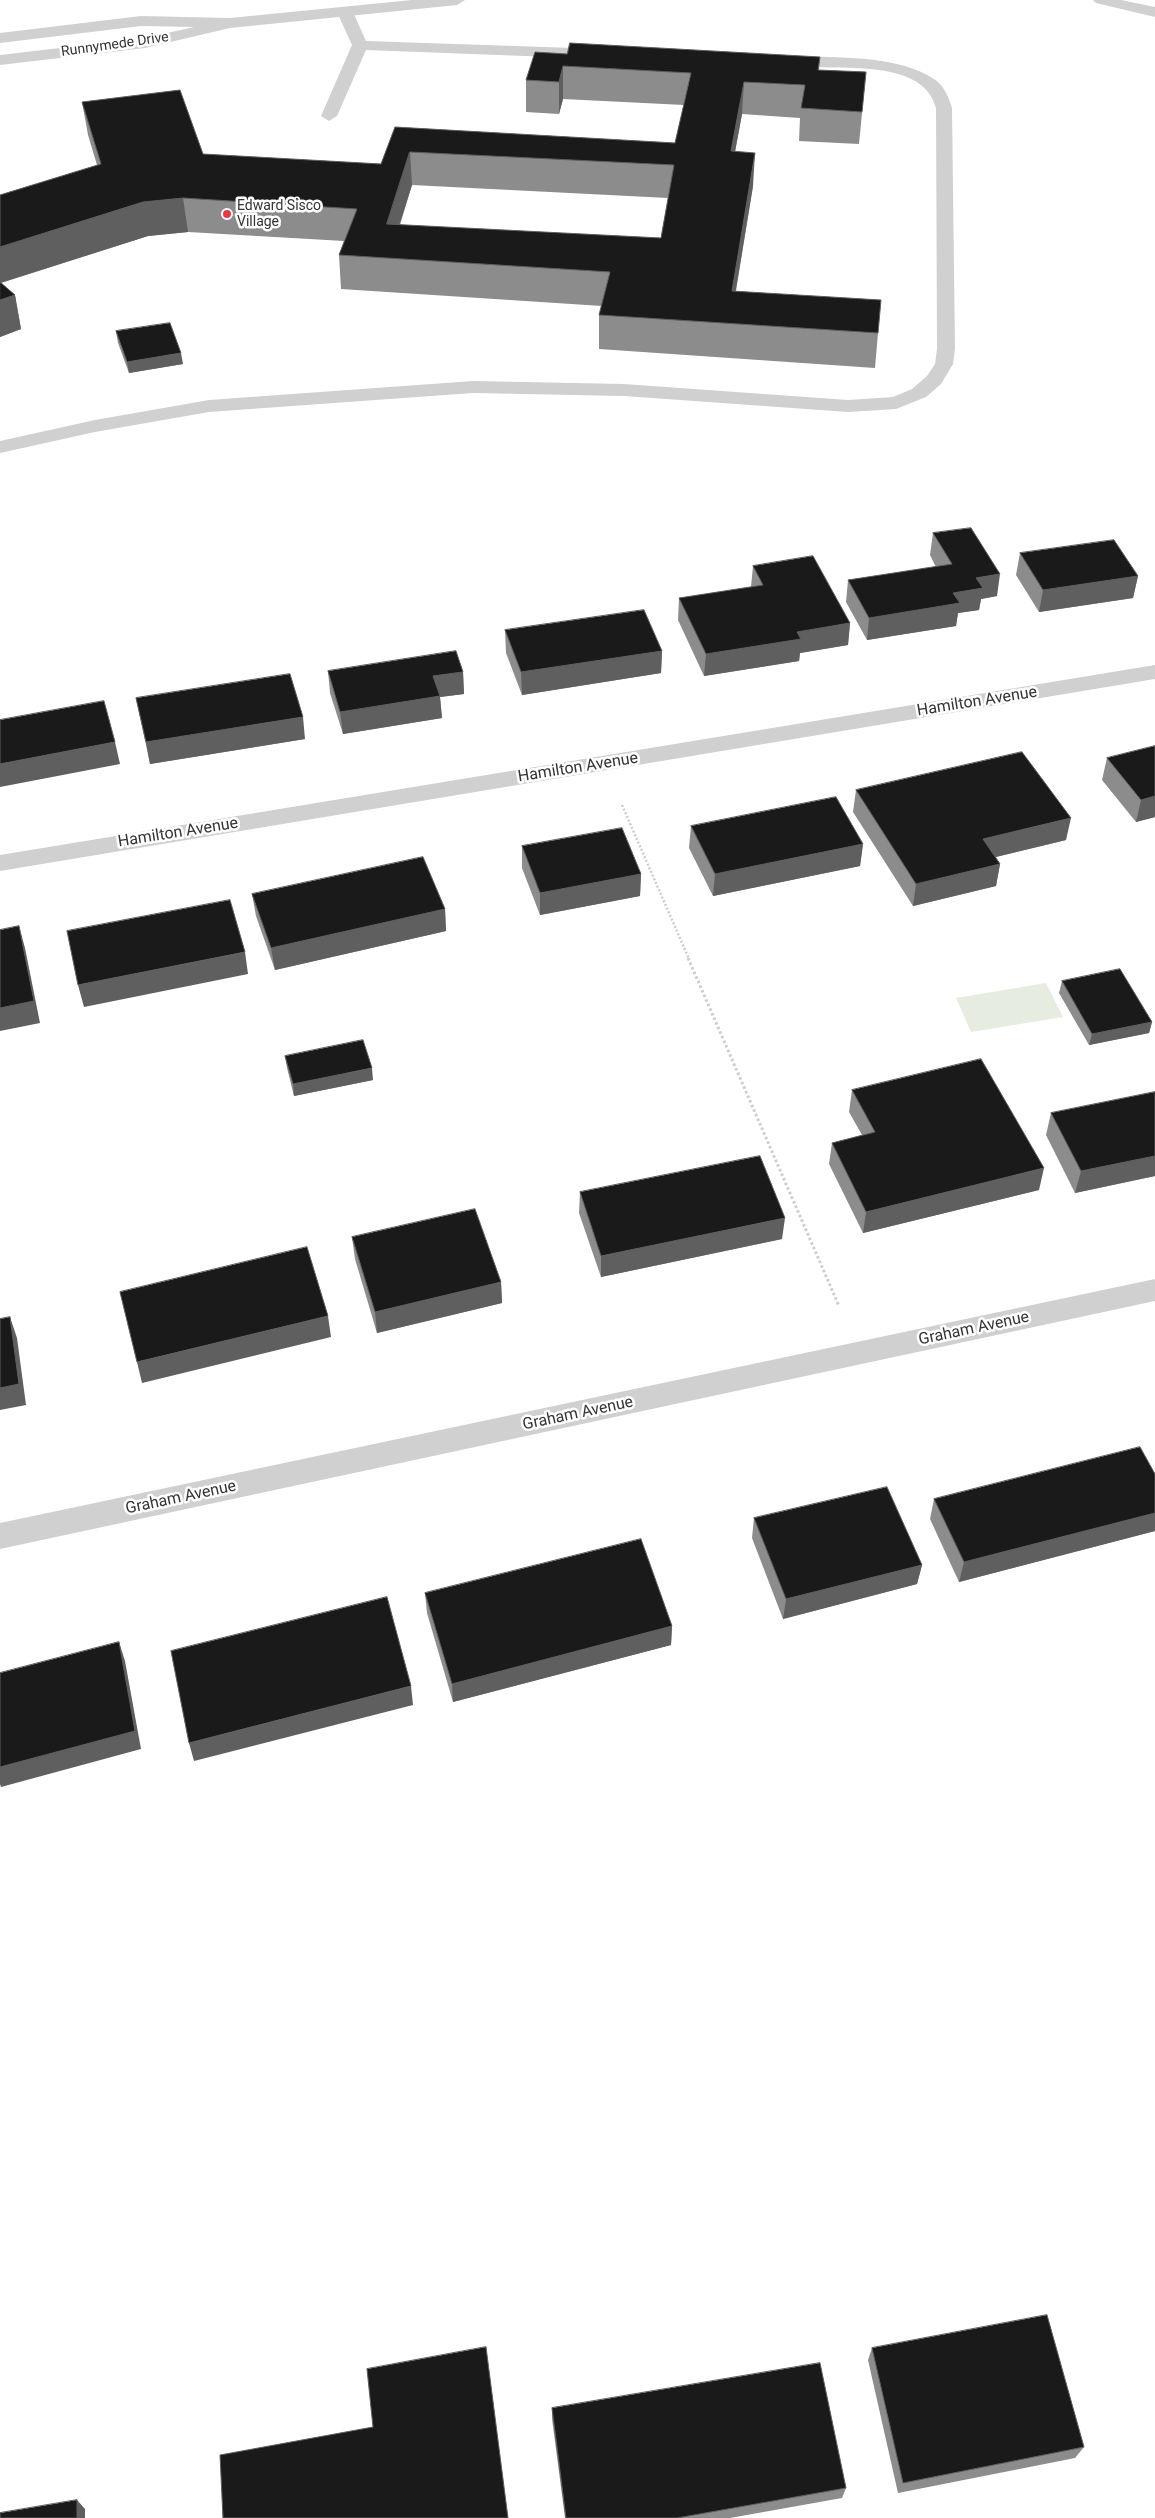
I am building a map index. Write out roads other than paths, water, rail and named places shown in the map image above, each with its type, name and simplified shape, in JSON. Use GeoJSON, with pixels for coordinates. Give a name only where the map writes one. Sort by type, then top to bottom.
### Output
{"type":"FeatureCollection","features":[{"type":"Feature","properties":{"kind":"street","name":"Runnymede Drive"},"geometry":{"type":"LineString","coordinates":[[0,38],[141,21],[230,23],[457,0]]}},
{"type":"Feature","properties":{"kind":"street"},"geometry":{"type":"LineString","coordinates":[[1101,0],[1155,12]]}},
{"type":"Feature","properties":{"kind":"street"},"geometry":{"type":"LineString","coordinates":[[1121,4],[1151,0]]}},
{"type":"Feature","properties":{"kind":"street"},"geometry":{"type":"LineString","coordinates":[[330,116],[360,44],[344,12]]}},
{"type":"Feature","properties":{"kind":"street","name":"Runnymede Drive"},"geometry":{"type":"LineString","coordinates":[[0,60],[145,43],[230,23]]}},
{"type":"Feature","properties":{"kind":"street"},"geometry":{"type":"LineString","coordinates":[[360,44],[626,55]]}},
{"type":"Feature","properties":{"kind":"street"},"geometry":{"type":"LineString","coordinates":[[0,447],[96,426],[209,406],[473,388],[624,390],[848,406],[896,403],[919,393],[934,380],[944,364],[946,349],[944,108],[941,98],[932,85],[900,71],[876,66],[764,61]]}},
{"type":"Feature","properties":{"kind":"street","name":"Hamilton Avenue"},"geometry":{"type":"LineString","coordinates":[[0,863],[1155,672]]}},
{"type":"Feature","properties":{"kind":"street","name":"Graham Avenue"},"geometry":{"type":"LineString","coordinates":[[0,1536],[1155,1290]]}},
{"type":"Feature","properties":{"kind":"place","name":"Edward Sisco Village"},"geometry":{"type":"Point","coordinates":[227,214]}}]}
